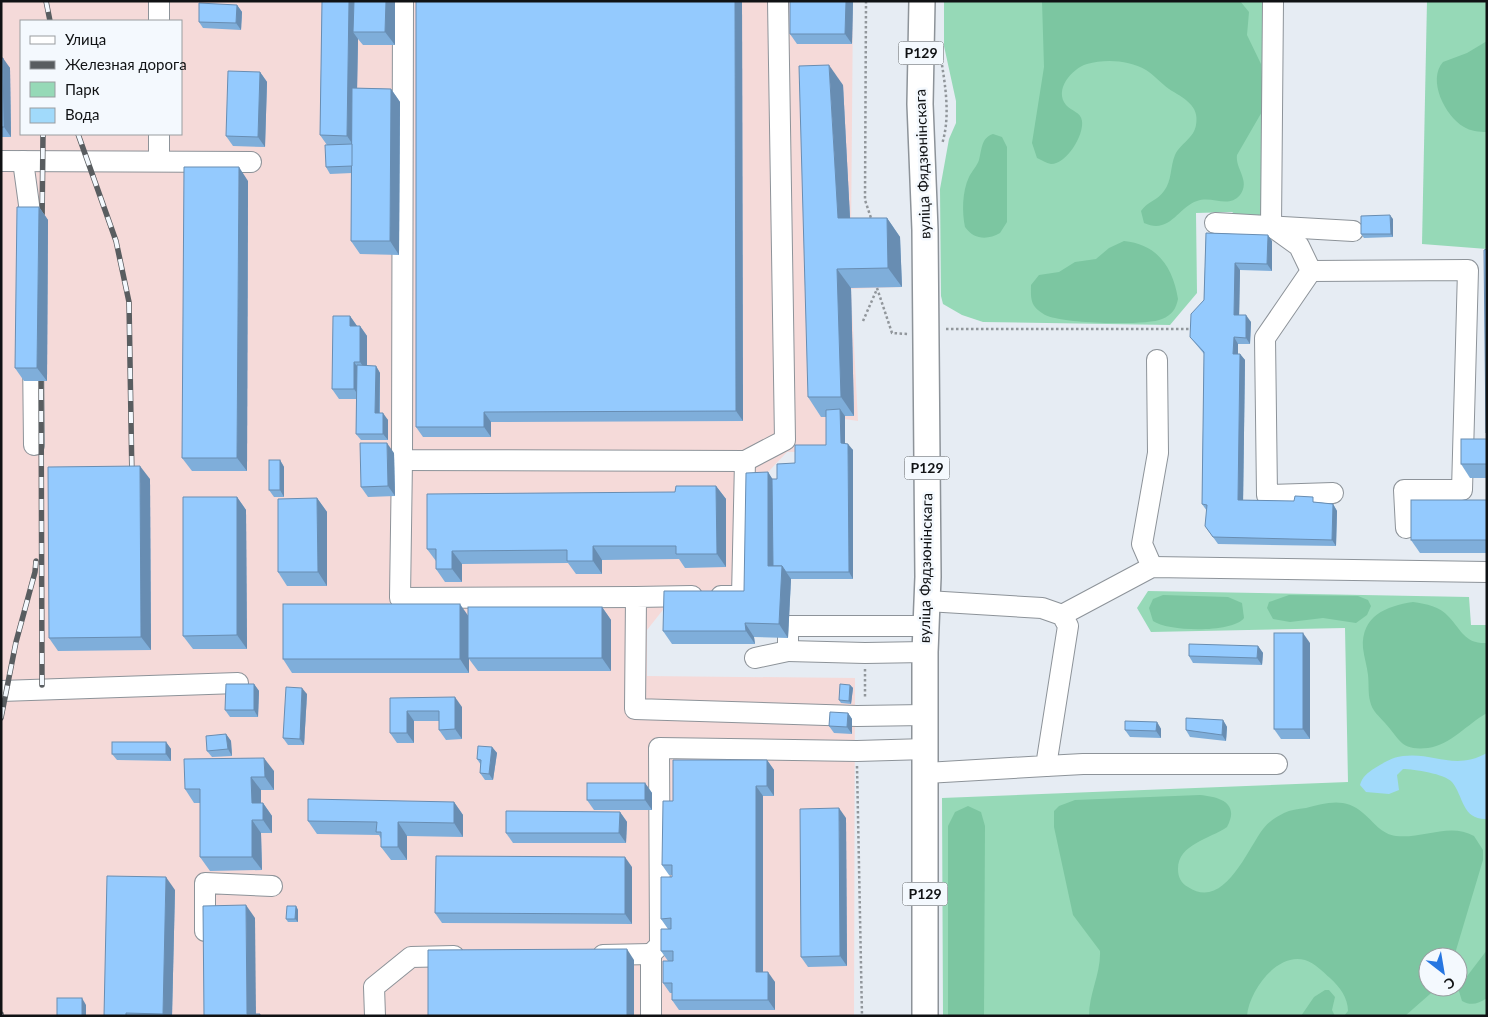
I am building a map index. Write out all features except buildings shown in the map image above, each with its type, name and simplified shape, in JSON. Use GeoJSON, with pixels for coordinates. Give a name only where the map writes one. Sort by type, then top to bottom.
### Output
{"type":"FeatureCollection","features":[{"type":"Feature","properties":{"kind":"main road","name":"вуліца Фядзюнінскага"},"geometry":{"type":"LineString","coordinates":[[922,1],[920,104],[925,230],[927,601],[925,652],[925,1016]]}},
{"type":"Feature","properties":{"kind":"lane"},"geometry":{"type":"LineString","coordinates":[[159,1],[159,20]]}},
{"type":"Feature","properties":{"kind":"lane"},"geometry":{"type":"LineString","coordinates":[[404,1],[400,598],[742,596],[745,461]]}},
{"type":"Feature","properties":{"kind":"lane"},"geometry":{"type":"LineString","coordinates":[[402,460],[745,461],[785,440],[778,1]]}},
{"type":"Feature","properties":{"kind":"lane"},"geometry":{"type":"LineString","coordinates":[[1271,226],[1273,1]]}},
{"type":"Feature","properties":{"kind":"lane"},"geometry":{"type":"LineString","coordinates":[[159,135],[159,161]]}},
{"type":"Feature","properties":{"kind":"lane"},"geometry":{"type":"LineString","coordinates":[[1,161],[251,162]]}},
{"type":"Feature","properties":{"kind":"lane"},"geometry":{"type":"LineString","coordinates":[[23,161],[33,220],[33,248]]}},
{"type":"Feature","properties":{"kind":"lane"},"geometry":{"type":"LineString","coordinates":[[1215,223],[1353,231]]}},
{"type":"Feature","properties":{"kind":"lane"},"geometry":{"type":"LineString","coordinates":[[1271,226],[1299,246],[1311,271]]}},
{"type":"Feature","properties":{"kind":"lane"},"geometry":{"type":"LineString","coordinates":[[1311,271],[1468,270],[1462,490],[1404,490],[1406,528]]}},
{"type":"Feature","properties":{"kind":"lane"},"geometry":{"type":"LineString","coordinates":[[1311,271],[1265,338],[1267,495],[1333,493]]}},
{"type":"Feature","properties":{"kind":"lane"},"geometry":{"type":"LineString","coordinates":[[33,334],[34,445]]}},
{"type":"Feature","properties":{"kind":"lane"},"geometry":{"type":"LineString","coordinates":[[1152,567],[1142,544],[1158,453],[1157,360]]}},
{"type":"Feature","properties":{"kind":"lane"},"geometry":{"type":"LineString","coordinates":[[1062,616],[1152,567],[1487,572]]}},
{"type":"Feature","properties":{"kind":"lane"},"geometry":{"type":"LineString","coordinates":[[636,597],[635,709],[858,716],[925,715]]}},
{"type":"Feature","properties":{"kind":"lane"},"geometry":{"type":"LineString","coordinates":[[927,601],[1042,608],[1062,616],[1068,626],[1046,766]]}},
{"type":"Feature","properties":{"kind":"lane"},"geometry":{"type":"LineString","coordinates":[[788,651],[788,626],[926,626]]}},
{"type":"Feature","properties":{"kind":"lane"},"geometry":{"type":"LineString","coordinates":[[755,658],[788,651],[925,652]]}},
{"type":"Feature","properties":{"kind":"lane"},"geometry":{"type":"LineString","coordinates":[[1,692],[238,683]]}},
{"type":"Feature","properties":{"kind":"lane"},"geometry":{"type":"LineString","coordinates":[[583,955],[651,954],[660,945],[659,748],[857,751],[926,761],[1046,766],[1083,764],[1277,764]]}},
{"type":"Feature","properties":{"kind":"lane"},"geometry":{"type":"LineString","coordinates":[[206,949],[205,883],[272,886]]}},
{"type":"Feature","properties":{"kind":"lane"},"geometry":{"type":"LineString","coordinates":[[651,954],[651,1016]]}},
{"type":"Feature","properties":{"kind":"lane"},"geometry":{"type":"LineString","coordinates":[[375,1016],[374,987],[410,957],[478,956]]}},
{"type":"Feature","properties":{"kind":"path"},"geometry":{"type":"LineString","coordinates":[[866,1],[865,200],[873,224]]}},
{"type":"Feature","properties":{"kind":"path"},"geometry":{"type":"LineString","coordinates":[[946,89],[946,133]]}},
{"type":"Feature","properties":{"kind":"path"},"geometry":{"type":"LineString","coordinates":[[863,321],[877,288],[892,333]]}},
{"type":"Feature","properties":{"kind":"path"},"geometry":{"type":"LineString","coordinates":[[937,330],[1195,329]]}},
{"type":"Feature","properties":{"kind":"path"},"geometry":{"type":"LineString","coordinates":[[858,716],[865,707],[865,668]]}},
{"type":"Feature","properties":{"kind":"path"},"geometry":{"type":"LineString","coordinates":[[857,751],[857,840],[862,1016]]}},
{"type":"Feature","properties":{"kind":"shaded area"},"geometry":{"type":"Polygon","coordinates":[[[1,1],[853,1],[851,237],[902,287],[851,289],[858,421],[831,417],[831,451],[787,452],[755,486],[754,605],[666,606],[647,630],[647,676],[855,678],[854,1016],[1,1016],[1,1]]]}},
{"type":"Feature","properties":{"kind":"green space"},"geometry":{"type":"Polygon","coordinates":[[[944,1],[1267,1],[1264,211],[1260,217],[1239,217],[1232,212],[1196,213],[1197,293],[1170,325],[983,322],[962,315],[943,304],[941,296],[940,189],[949,139],[956,123],[956,101],[944,46],[944,1]]]}},
{"type":"Feature","properties":{"kind":"green space"},"geometry":{"type":"Polygon","coordinates":[[[1042,1],[1240,1],[1249,12],[1247,35],[1261,64],[1263,110],[1237,155],[1244,185],[1240,195],[1230,201],[1197,201],[1190,204],[1167,223],[1161,225],[1153,226],[1144,223],[1141,211],[1146,205],[1159,197],[1167,187],[1175,155],[1193,134],[1197,118],[1193,107],[1185,99],[1169,89],[1146,70],[1125,62],[1101,61],[1087,64],[1070,75],[1063,87],[1063,99],[1066,105],[1081,118],[1082,127],[1080,134],[1073,148],[1057,163],[1051,164],[1037,158],[1032,143],[1044,67],[1042,1]]]}},
{"type":"Feature","properties":{"kind":"green space"},"geometry":{"type":"Polygon","coordinates":[[[1427,1],[1487,1],[1487,249],[1422,244],[1427,1]]]}},
{"type":"Feature","properties":{"kind":"green space"},"geometry":{"type":"Polygon","coordinates":[[[1487,41],[1487,132],[1464,127],[1450,115],[1440,97],[1437,78],[1443,62],[1467,53],[1487,41]]]}},
{"type":"Feature","properties":{"kind":"green space"},"geometry":{"type":"Polygon","coordinates":[[[993,134],[1002,137],[1007,147],[1007,222],[1000,233],[991,237],[981,238],[965,227],[963,215],[964,195],[969,177],[979,160],[984,141],[993,134]]]}},
{"type":"Feature","properties":{"kind":"green space"},"geometry":{"type":"Polygon","coordinates":[[[1124,241],[1146,247],[1162,259],[1176,287],[1178,299],[1175,309],[1171,314],[1154,321],[1126,323],[1093,322],[1064,320],[1047,316],[1033,305],[1031,285],[1039,275],[1059,272],[1075,262],[1096,259],[1109,248],[1124,241]]]}},
{"type":"Feature","properties":{"kind":"green space"},"geometry":{"type":"Polygon","coordinates":[[[1148,591],[1469,597],[1471,625],[1487,625],[1487,1016],[943,1016],[942,798],[1348,782],[1345,628],[1151,632],[1137,608],[1148,591]]]}},
{"type":"Feature","properties":{"kind":"green space"},"geometry":{"type":"Polygon","coordinates":[[[1163,595],[1228,597],[1242,603],[1244,618],[1238,623],[1214,628],[1185,629],[1161,625],[1153,621],[1149,608],[1153,599],[1163,595]]]}},
{"type":"Feature","properties":{"kind":"green space"},"geometry":{"type":"Polygon","coordinates":[[[1289,595],[1358,596],[1368,600],[1371,606],[1367,615],[1356,623],[1323,618],[1290,622],[1273,619],[1267,608],[1269,602],[1289,595]]]}},
{"type":"Feature","properties":{"kind":"green space"},"geometry":{"type":"Polygon","coordinates":[[[1413,602],[1437,608],[1445,613],[1469,639],[1480,643],[1487,643],[1487,713],[1452,739],[1428,748],[1406,746],[1374,711],[1369,698],[1368,675],[1363,648],[1363,637],[1366,628],[1377,614],[1394,606],[1413,602]]]}},
{"type":"Feature","properties":{"kind":"green space"},"geometry":{"type":"Polygon","coordinates":[[[1200,795],[1214,797],[1226,803],[1231,812],[1227,827],[1196,843],[1183,854],[1179,861],[1178,872],[1182,882],[1188,887],[1201,892],[1213,891],[1223,885],[1242,863],[1265,826],[1278,816],[1286,812],[1328,803],[1342,803],[1356,808],[1382,830],[1391,835],[1406,836],[1446,831],[1465,832],[1474,836],[1483,850],[1483,860],[1457,947],[1418,947],[1418,997],[1427,997],[1405,1016],[1344,1016],[1348,1011],[1348,1006],[1343,993],[1337,985],[1312,963],[1295,959],[1284,962],[1266,976],[1253,996],[1247,1016],[1089,1016],[1099,967],[1100,951],[1073,915],[1054,827],[1054,811],[1059,806],[1075,800],[1200,795]]]}},
{"type":"Feature","properties":{"kind":"green space"},"geometry":{"type":"Polygon","coordinates":[[[968,806],[981,812],[985,826],[984,1016],[948,1016],[948,826],[955,812],[968,806]]]}},
{"type":"Feature","properties":{"kind":"green space"},"geometry":{"type":"Polygon","coordinates":[[[1487,950],[1487,998],[1481,1002],[1475,1004],[1462,1001],[1461,997],[1468,997],[1468,975],[1487,950]]]}},
{"type":"Feature","properties":{"kind":"green space"},"geometry":{"type":"Polygon","coordinates":[[[1325,990],[1329,990],[1335,997],[1332,1010],[1335,1016],[1301,1016],[1314,997],[1325,990]]]}},
{"type":"Feature","properties":{"kind":"water"},"geometry":{"type":"Polygon","coordinates":[[[1487,753],[1487,819],[1473,816],[1468,812],[1452,782],[1436,774],[1403,769],[1397,775],[1399,790],[1389,794],[1366,792],[1360,785],[1364,777],[1370,772],[1385,762],[1399,757],[1414,755],[1454,761],[1475,758],[1487,753]]]}},
{"type":"Feature","properties":{"kind":"railway"},"geometry":{"type":"LineString","coordinates":[[46,1],[50,20]]}},
{"type":"Feature","properties":{"kind":"railway"},"geometry":{"type":"LineString","coordinates":[[42,225],[43,135]]}},
{"type":"Feature","properties":{"kind":"railway"},"geometry":{"type":"LineString","coordinates":[[78,135],[116,241],[129,302],[132,480]]}},
{"type":"Feature","properties":{"kind":"railway"},"geometry":{"type":"LineString","coordinates":[[41,367],[42,685]]}},
{"type":"Feature","properties":{"kind":"railway"},"geometry":{"type":"LineString","coordinates":[[1,718],[16,642],[35,572],[36,561]]}}]}
